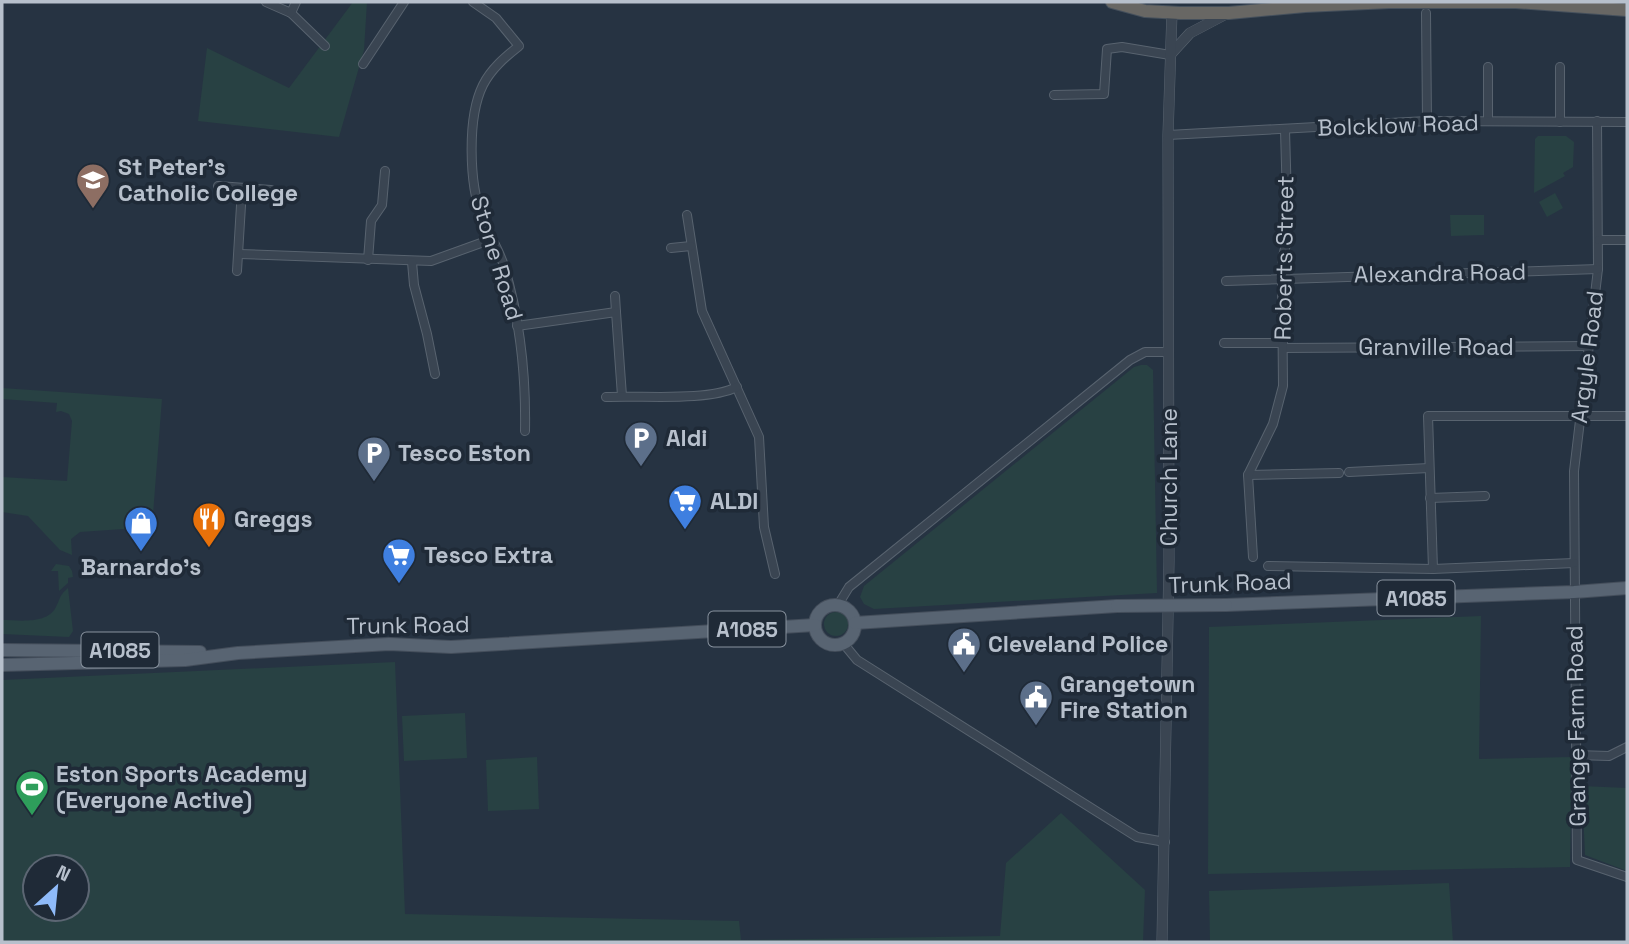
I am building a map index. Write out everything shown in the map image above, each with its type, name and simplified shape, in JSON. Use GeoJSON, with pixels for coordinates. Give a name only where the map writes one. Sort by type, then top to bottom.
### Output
{"type":"FeatureCollection","features":[{"type":"Feature","properties":{"kind":"highway"},"geometry":{"type":"LineString","coordinates":[[1112,2],[1145,11],[1173,7],[1228,13],[1305,6],[1402,2],[1609,5],[1627,10]]}},
{"type":"Feature","properties":{"kind":"main road","name":"Trunk Road"},"geometry":{"type":"LineString","coordinates":[[855,623],[1117,606],[1226,605],[1627,591]]}},
{"type":"Feature","properties":{"kind":"main road"},"geometry":{"type":"LineString","coordinates":[[838,605],[850,611],[855,623],[852,635],[843,643]]}},
{"type":"Feature","properties":{"kind":"main road","name":"A1085"},"geometry":{"type":"LineString","coordinates":[[838,605],[822,610],[815,625],[824,641],[836,645],[843,643]]}},
{"type":"Feature","properties":{"kind":"main road","name":"Trunk Road"},"geometry":{"type":"LineString","coordinates":[[2,665],[186,660],[239,653],[389,644],[452,647],[815,625]]}},
{"type":"Feature","properties":{"kind":"main road","name":"A1085"},"geometry":{"type":"LineString","coordinates":[[2,650],[239,653]]}},
{"type":"Feature","properties":{"kind":"street"},"geometry":{"type":"LineString","coordinates":[[266,2],[291,13],[325,46]]}},
{"type":"Feature","properties":{"kind":"street"},"geometry":{"type":"LineString","coordinates":[[291,13],[296,2]]}},
{"type":"Feature","properties":{"kind":"street"},"geometry":{"type":"LineString","coordinates":[[363,64],[404,2]]}},
{"type":"Feature","properties":{"kind":"street","name":"Stone Road"},"geometry":{"type":"LineString","coordinates":[[473,2],[496,18],[519,46],[500,61],[483,85],[471,127],[473,176],[481,215],[503,264],[517,326],[526,395],[525,431]]}},
{"type":"Feature","properties":{"kind":"street","name":"Church Lane"},"geometry":{"type":"LineString","coordinates":[[1162,942],[1169,561],[1168,135],[1173,7]]}},
{"type":"Feature","properties":{"kind":"street"},"geometry":{"type":"LineString","coordinates":[[1054,95],[1104,94],[1107,49],[1122,47],[1170,55],[1190,33],[1228,13]]}},
{"type":"Feature","properties":{"kind":"street"},"geometry":{"type":"LineString","coordinates":[[1426,13],[1427,121]]}},
{"type":"Feature","properties":{"kind":"street"},"geometry":{"type":"LineString","coordinates":[[1488,67],[1488,121]]}},
{"type":"Feature","properties":{"kind":"street"},"geometry":{"type":"LineString","coordinates":[[1560,67],[1560,121]]}},
{"type":"Feature","properties":{"kind":"street","name":"Bolcklow Road"},"geometry":{"type":"LineString","coordinates":[[1168,135],[1427,121],[1627,122]]}},
{"type":"Feature","properties":{"kind":"street","name":"Argyle Road"},"geometry":{"type":"LineString","coordinates":[[1574,592],[1574,471],[1600,240],[1597,121]]}},
{"type":"Feature","properties":{"kind":"street","name":"Roberts Street"},"geometry":{"type":"LineString","coordinates":[[1248,475],[1273,424],[1283,386],[1282,279],[1287,237],[1285,130]]}},
{"type":"Feature","properties":{"kind":"street"},"geometry":{"type":"LineString","coordinates":[[369,260],[371,220],[382,205],[385,171]]}},
{"type":"Feature","properties":{"kind":"street"},"geometry":{"type":"LineString","coordinates":[[218,187],[271,190]]}},
{"type":"Feature","properties":{"kind":"street"},"geometry":{"type":"LineString","coordinates":[[237,271],[242,188]]}},
{"type":"Feature","properties":{"kind":"street"},"geometry":{"type":"LineString","coordinates":[[687,215],[702,311],[759,436],[764,527],[775,574]]}},
{"type":"Feature","properties":{"kind":"street"},"geometry":{"type":"LineString","coordinates":[[239,254],[431,261],[492,239]]}},
{"type":"Feature","properties":{"kind":"street"},"geometry":{"type":"LineString","coordinates":[[1600,240],[1627,240]]}},
{"type":"Feature","properties":{"kind":"street"},"geometry":{"type":"LineString","coordinates":[[671,248],[691,246]]}},
{"type":"Feature","properties":{"kind":"street"},"geometry":{"type":"LineString","coordinates":[[412,262],[414,285],[428,334],[435,374]]}},
{"type":"Feature","properties":{"kind":"street","name":"Alexandra Road"},"geometry":{"type":"LineString","coordinates":[[1226,281],[1598,269]]}},
{"type":"Feature","properties":{"kind":"street"},"geometry":{"type":"LineString","coordinates":[[615,296],[622,396]]}},
{"type":"Feature","properties":{"kind":"street"},"geometry":{"type":"LineString","coordinates":[[517,326],[616,312]]}},
{"type":"Feature","properties":{"kind":"street","name":"Granville Road"},"geometry":{"type":"LineString","coordinates":[[1224,343],[1589,346]]}},
{"type":"Feature","properties":{"kind":"street"},"geometry":{"type":"LineString","coordinates":[[838,605],[849,587],[1130,360],[1145,352],[1168,352]]}},
{"type":"Feature","properties":{"kind":"street"},"geometry":{"type":"LineString","coordinates":[[606,397],[726,393],[737,387]]}},
{"type":"Feature","properties":{"kind":"street"},"geometry":{"type":"LineString","coordinates":[[1433,569],[1428,416],[1627,416]]}},
{"type":"Feature","properties":{"kind":"street"},"geometry":{"type":"LineString","coordinates":[[1253,556],[1248,475],[1429,468]]}},
{"type":"Feature","properties":{"kind":"street"},"geometry":{"type":"LineString","coordinates":[[1430,498],[1485,496]]}},
{"type":"Feature","properties":{"kind":"street"},"geometry":{"type":"LineString","coordinates":[[1268,566],[1433,569],[1574,563]]}},
{"type":"Feature","properties":{"kind":"street","name":"Grange Farm Road"},"geometry":{"type":"LineString","coordinates":[[1574,592],[1577,860],[1627,877]]}},
{"type":"Feature","properties":{"kind":"street"},"geometry":{"type":"LineString","coordinates":[[843,643],[857,660],[1137,837],[1165,842]]}},
{"type":"Feature","properties":{"kind":"street"},"geometry":{"type":"LineString","coordinates":[[1576,755],[1609,756],[1627,747]]}},
{"type":"Feature","properties":{"kind":"green space"},"geometry":{"type":"Polygon","coordinates":[[[353,2],[367,2],[364,50],[339,137],[198,121],[207,48],[289,88],[353,2]]]}},
{"type":"Feature","properties":{"kind":"green space"},"geometry":{"type":"Polygon","coordinates":[[[1538,136],[1566,136],[1574,142],[1573,167],[1563,173],[1565,176],[1534,193],[1535,139],[1538,136]]]}},
{"type":"Feature","properties":{"kind":"green space"},"geometry":{"type":"Polygon","coordinates":[[[1555,193],[1563,208],[1547,217],[1539,202],[1555,193]]]}},
{"type":"Feature","properties":{"kind":"green space"},"geometry":{"type":"Polygon","coordinates":[[[1450,215],[1484,215],[1484,235],[1451,236],[1450,215]]]}},
{"type":"Feature","properties":{"kind":"green space"},"geometry":{"type":"Polygon","coordinates":[[[1147,365],[1153,370],[1157,593],[874,609],[864,604],[860,597],[864,586],[1134,367],[1147,365]]]}},
{"type":"Feature","properties":{"kind":"green space"},"geometry":{"type":"Polygon","coordinates":[[[2,388],[162,399],[152,527],[80,532],[71,539],[72,555],[60,550],[28,516],[2,512],[2,477],[67,481],[72,421],[69,414],[56,412],[57,403],[2,399],[2,388]]]}},
{"type":"Feature","properties":{"kind":"green space"},"geometry":{"type":"Polygon","coordinates":[[[56,564],[69,566],[73,577],[68,578],[68,583],[59,591],[58,571],[51,571],[56,564]]]}},
{"type":"Feature","properties":{"kind":"green space"},"geometry":{"type":"Polygon","coordinates":[[[68,588],[73,631],[69,637],[2,634],[2,620],[46,617],[52,613],[68,588]]]}},
{"type":"Feature","properties":{"kind":"green space"},"geometry":{"type":"Polygon","coordinates":[[[836,612],[845,615],[848,624],[845,633],[836,636],[827,633],[824,624],[827,615],[836,612]]]}},
{"type":"Feature","properties":{"kind":"green space"},"geometry":{"type":"Polygon","coordinates":[[[1481,616],[1479,759],[1572,757],[1570,867],[1208,874],[1209,627],[1481,616]]]}},
{"type":"Feature","properties":{"kind":"green space"},"geometry":{"type":"Polygon","coordinates":[[[395,662],[405,914],[739,921],[741,940],[1000,936],[1006,863],[1061,813],[1145,890],[1143,942],[2,942],[2,680],[395,662]]]}},
{"type":"Feature","properties":{"kind":"green space"},"geometry":{"type":"Polygon","coordinates":[[[465,713],[467,758],[404,761],[402,716],[465,713]]]}},
{"type":"Feature","properties":{"kind":"green space"},"geometry":{"type":"Polygon","coordinates":[[[537,757],[539,809],[488,811],[486,760],[537,757]]]}},
{"type":"Feature","properties":{"kind":"green space"},"geometry":{"type":"Polygon","coordinates":[[[1582,786],[1627,788],[1627,871],[1585,855],[1582,786]]]}},
{"type":"Feature","properties":{"kind":"green space"},"geometry":{"type":"Polygon","coordinates":[[[1449,883],[1453,942],[1210,942],[1209,891],[1449,883]]]}},
{"type":"Feature","properties":{"kind":"place","name":"St Peter's Catholic College"},"geometry":{"type":"Point","coordinates":[93,210]}},
{"type":"Feature","properties":{"kind":"place","name":"Aldi"},"geometry":{"type":"Point","coordinates":[641,468]}},
{"type":"Feature","properties":{"kind":"place","name":"Tesco Eston"},"geometry":{"type":"Point","coordinates":[374,483]}},
{"type":"Feature","properties":{"kind":"place","name":"ALDI"},"geometry":{"type":"Point","coordinates":[685,531]}},
{"type":"Feature","properties":{"kind":"place","name":"Greggs"},"geometry":{"type":"Point","coordinates":[209,549]}},
{"type":"Feature","properties":{"kind":"place","name":"Barnardo's"},"geometry":{"type":"Point","coordinates":[141,553]}},
{"type":"Feature","properties":{"kind":"place","name":"Tesco Extra"},"geometry":{"type":"Point","coordinates":[399,585]}},
{"type":"Feature","properties":{"kind":"place","name":"Cleveland Police"},"geometry":{"type":"Point","coordinates":[964,674]}},
{"type":"Feature","properties":{"kind":"place","name":"Grangetown Fire Station"},"geometry":{"type":"Point","coordinates":[1036,727]}},
{"type":"Feature","properties":{"kind":"place","name":"Eston Sports Academy (Everyone Active)"},"geometry":{"type":"Point","coordinates":[32,817]}}]}
